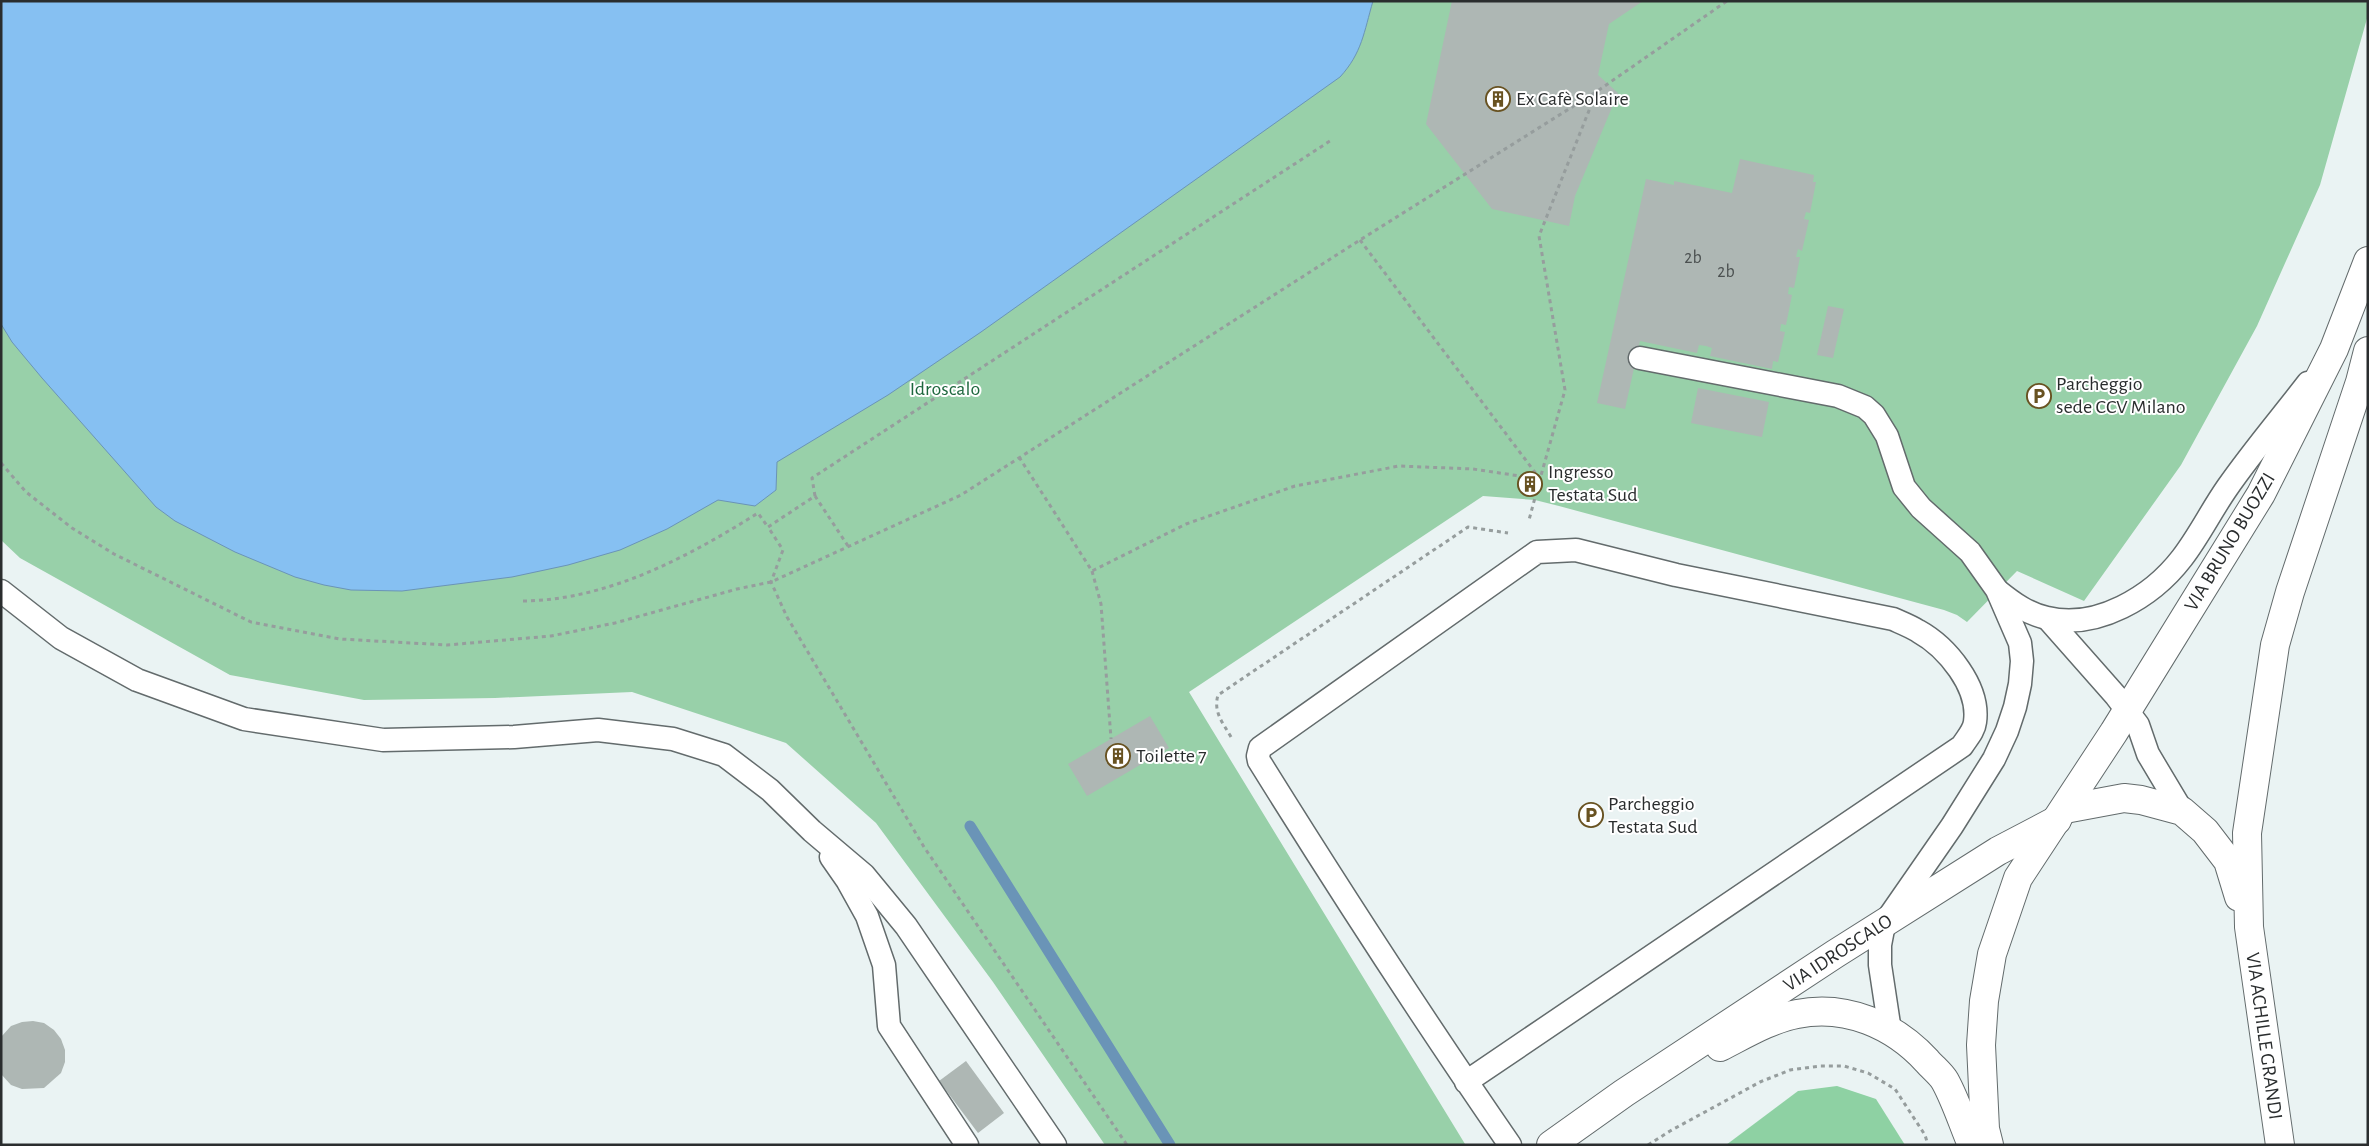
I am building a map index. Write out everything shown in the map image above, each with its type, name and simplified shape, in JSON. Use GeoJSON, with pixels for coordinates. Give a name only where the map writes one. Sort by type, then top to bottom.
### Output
{"type":"FeatureCollection","features":[{"type":"Feature","properties":{"kind":"main road","name":"VIA BRUNO BUOZZI"},"geometry":{"type":"LineString","coordinates":[[2061,815],[2261,494],[2334,349],[2368,261]]}},
{"type":"Feature","properties":{"kind":"main road"},"geometry":{"type":"LineString","coordinates":[[2249,927],[2247,833],[2275,645],[2290,592],[2364,377],[2368,351]]}},
{"type":"Feature","properties":{"kind":"main road"},"geometry":{"type":"LineString","coordinates":[[1989,1145],[1985,1130],[1981,1045],[1984,1001],[1992,954],[2018,878],[2061,815],[2124,798],[2141,800],[2182,811],[2205,831],[2228,861],[2249,927]]}},
{"type":"Feature","properties":{"kind":"main road","name":"VIA IDROSCALO"},"geometry":{"type":"LineString","coordinates":[[1551,1145],[1624,1093],[1884,924],[1998,851],[2061,815]]}},
{"type":"Feature","properties":{"kind":"main road","name":"VIA ACHILLE GRANDI"},"geometry":{"type":"LineString","coordinates":[[2249,927],[2280,1145]]}},
{"type":"Feature","properties":{"kind":"main road","name":"VIA IDROSCALO"},"geometry":{"type":"LineString","coordinates":[[1624,1093],[1767,1024],[1797,1014],[1817,1011],[1839,1012],[1864,1018],[1890,1030],[1917,1050],[1944,1080],[1972,1145]]}},
{"type":"Feature","properties":{"kind":"lane"},"geometry":{"type":"LineString","coordinates":[[1997,590],[2028,612],[2048,619],[2085,620],[2103,615],[2139,597],[2166,575],[2182,558],[2227,488],[2334,349]]}},
{"type":"Feature","properties":{"kind":"lane"},"geometry":{"type":"LineString","coordinates":[[1640,358],[1838,396],[1864,407],[1882,426],[1904,487],[1911,496],[1970,552],[1997,590],[2020,644],[2022,661],[2020,684],[2007,732],[1994,759],[1952,826],[1884,924],[1880,945],[1880,965],[1890,1030]]}},
{"type":"Feature","properties":{"kind":"lane"},"geometry":{"type":"LineString","coordinates":[[1466,1082],[1962,746],[1975,722],[1974,703],[1957,666],[1939,647],[1919,631],[1894,619],[1676,575],[1576,550],[1537,552],[1260,748],[1259,761],[1356,915],[1466,1082],[1510,1145]]}},
{"type":"Feature","properties":{"kind":"lane"},"geometry":{"type":"LineString","coordinates":[[1,591],[61,638],[136,680],[244,719],[383,740],[514,737],[598,730],[673,739],[724,755],[770,790],[812,831],[864,875],[906,926],[1055,1145]]}},
{"type":"Feature","properties":{"kind":"lane"},"geometry":{"type":"LineString","coordinates":[[2048,619],[2127,710],[2138,726],[2148,754],[2161,779],[2182,811]]}},
{"type":"Feature","properties":{"kind":"lane"},"geometry":{"type":"LineString","coordinates":[[812,831],[847,880],[867,916],[884,965],[889,1026],[967,1145]]}},
{"type":"Feature","properties":{"kind":"path"},"geometry":{"type":"LineString","coordinates":[[1,463],[26,492],[72,528],[114,554],[252,622],[340,639],[447,645],[551,636],[616,623],[737,589],[771,582],[961,495],[1596,92],[1727,1]]}},
{"type":"Feature","properties":{"kind":"path"},"geometry":{"type":"LineString","coordinates":[[1528,526],[1565,390],[1539,236],[1596,92]]}},
{"type":"Feature","properties":{"kind":"path"},"geometry":{"type":"LineString","coordinates":[[848,546],[815,496],[812,478],[1334,140]]}},
{"type":"Feature","properties":{"kind":"path"},"geometry":{"type":"LineString","coordinates":[[1360,240],[1540,479]]}},
{"type":"Feature","properties":{"kind":"path"},"geometry":{"type":"LineString","coordinates":[[1019,457],[1092,571],[1101,604],[1111,739]]}},
{"type":"Feature","properties":{"kind":"path"},"geometry":{"type":"LineString","coordinates":[[1092,571],[1186,524],[1295,486],[1399,466],[1474,469],[1540,479]]}},
{"type":"Feature","properties":{"kind":"path"},"geometry":{"type":"LineString","coordinates":[[768,527],[815,496]]}},
{"type":"Feature","properties":{"kind":"path"},"geometry":{"type":"LineString","coordinates":[[523,601],[569,596],[623,582],[696,548],[758,513],[783,550],[771,582],[787,617],[924,847],[1127,1145]]}},
{"type":"Feature","properties":{"kind":"path"},"geometry":{"type":"LineString","coordinates":[[1232,738],[1217,713],[1215,704],[1218,695],[1468,527],[1516,534]]}},
{"type":"Feature","properties":{"kind":"path"},"geometry":{"type":"LineString","coordinates":[[1648,1145],[1760,1082],[1790,1070],[1820,1066],[1844,1066],[1868,1073],[1895,1089],[1924,1135],[1928,1145]]}},
{"type":"Feature","properties":{"kind":"green space","name":"Idroscalo"},"geometry":{"type":"Polygon","coordinates":[[[1,1],[2368,1],[2368,15],[2320,185],[2257,326],[2181,465],[2084,601],[2017,571],[1967,622],[1957,615],[1944,610],[1559,506],[1535,500],[1483,496],[1189,692],[1465,1144],[1105,1145],[993,982],[876,823],[786,743],[632,692],[495,698],[364,700],[230,675],[20,558],[1,540],[1,1]]]}},
{"type":"Feature","properties":{"kind":"green space"},"geometry":{"type":"Polygon","coordinates":[[[1837,1086],[1876,1099],[1905,1145],[1726,1145],[1798,1091],[1837,1086]]]}},
{"type":"Feature","properties":{"kind":"water","name":"Idroscalo"},"geometry":{"type":"Polygon","coordinates":[[[1,1],[1373,1],[1358,51],[1340,77],[981,332],[888,395],[777,462],[776,490],[755,506],[718,500],[667,529],[620,550],[568,565],[512,577],[402,591],[351,590],[295,577],[235,552],[175,521],[156,507],[12,342],[1,324],[1,1]]]}},
{"type":"Feature","properties":{"kind":"building","name":"Ex Cafè Solaire"},"geometry":{"type":"Polygon","coordinates":[[[1452,1],[1643,1],[1609,24],[1598,75],[1618,93],[1575,196],[1569,226],[1492,209],[1426,124],[1452,1]]]}},
{"type":"Feature","properties":{"kind":"building"},"geometry":{"type":"Polygon","coordinates":[[[1740,159],[1814,175],[1813,182],[1816,182],[1810,213],[1806,212],[1804,219],[1809,220],[1802,251],[1798,249],[1796,257],[1800,257],[1794,288],[1789,287],[1788,294],[1792,295],[1786,325],[1781,324],[1780,331],[1785,332],[1778,362],[1773,361],[1772,369],[1710,356],[1712,348],[1706,346],[1699,345],[1697,353],[1640,341],[1625,409],[1597,403],[1646,179],[1674,185],[1674,181],[1732,193],[1740,159]]]}},
{"type":"Feature","properties":{"kind":"building"},"geometry":{"type":"Polygon","coordinates":[[[1828,306],[1844,309],[1833,358],[1817,355],[1828,306]]]}},
{"type":"Feature","properties":{"kind":"building"},"geometry":{"type":"Polygon","coordinates":[[[1698,388],[1769,402],[1762,437],[1691,423],[1698,388]]]}},
{"type":"Feature","properties":{"kind":"building","name":"Ingresso Testata Sud"},"geometry":{"type":"Polygon","coordinates":[[[1528,478],[1536,481],[1533,490],[1525,487],[1528,478]]]}},
{"type":"Feature","properties":{"kind":"building","name":"Toilette 7"},"geometry":{"type":"Polygon","coordinates":[[[1150,716],[1169,748],[1087,796],[1068,764],[1150,716]]]}},
{"type":"Feature","properties":{"kind":"building"},"geometry":{"type":"Polygon","coordinates":[[[33,1021],[44,1023],[54,1030],[61,1039],[65,1050],[65,1062],[61,1073],[44,1088],[22,1089],[11,1085],[1,1074],[1,1037],[11,1026],[33,1021]]]}},
{"type":"Feature","properties":{"kind":"building"},"geometry":{"type":"Polygon","coordinates":[[[966,1061],[1004,1113],[978,1133],[939,1081],[966,1061]]]}},
{"type":"Feature","properties":{"kind":"waterway"},"geometry":{"type":"LineString","coordinates":[[970,826],[1170,1145]]}},
{"type":"Feature","properties":{"kind":"place","name":"Ex Cafè Solaire"},"geometry":{"type":"Point","coordinates":[1498,99]}},
{"type":"Feature","properties":{"kind":"place","name":"Parcheggio sede CCV Milano"},"geometry":{"type":"Point","coordinates":[2039,396]}},
{"type":"Feature","properties":{"kind":"place","name":"Ingresso Testata Sud"},"geometry":{"type":"Point","coordinates":[1530,484]}},
{"type":"Feature","properties":{"kind":"place","name":"Toilette 7"},"geometry":{"type":"Point","coordinates":[1118,756]}},
{"type":"Feature","properties":{"kind":"place","name":"Parcheggio Testata Sud"},"geometry":{"type":"Point","coordinates":[1591,815]}}]}
